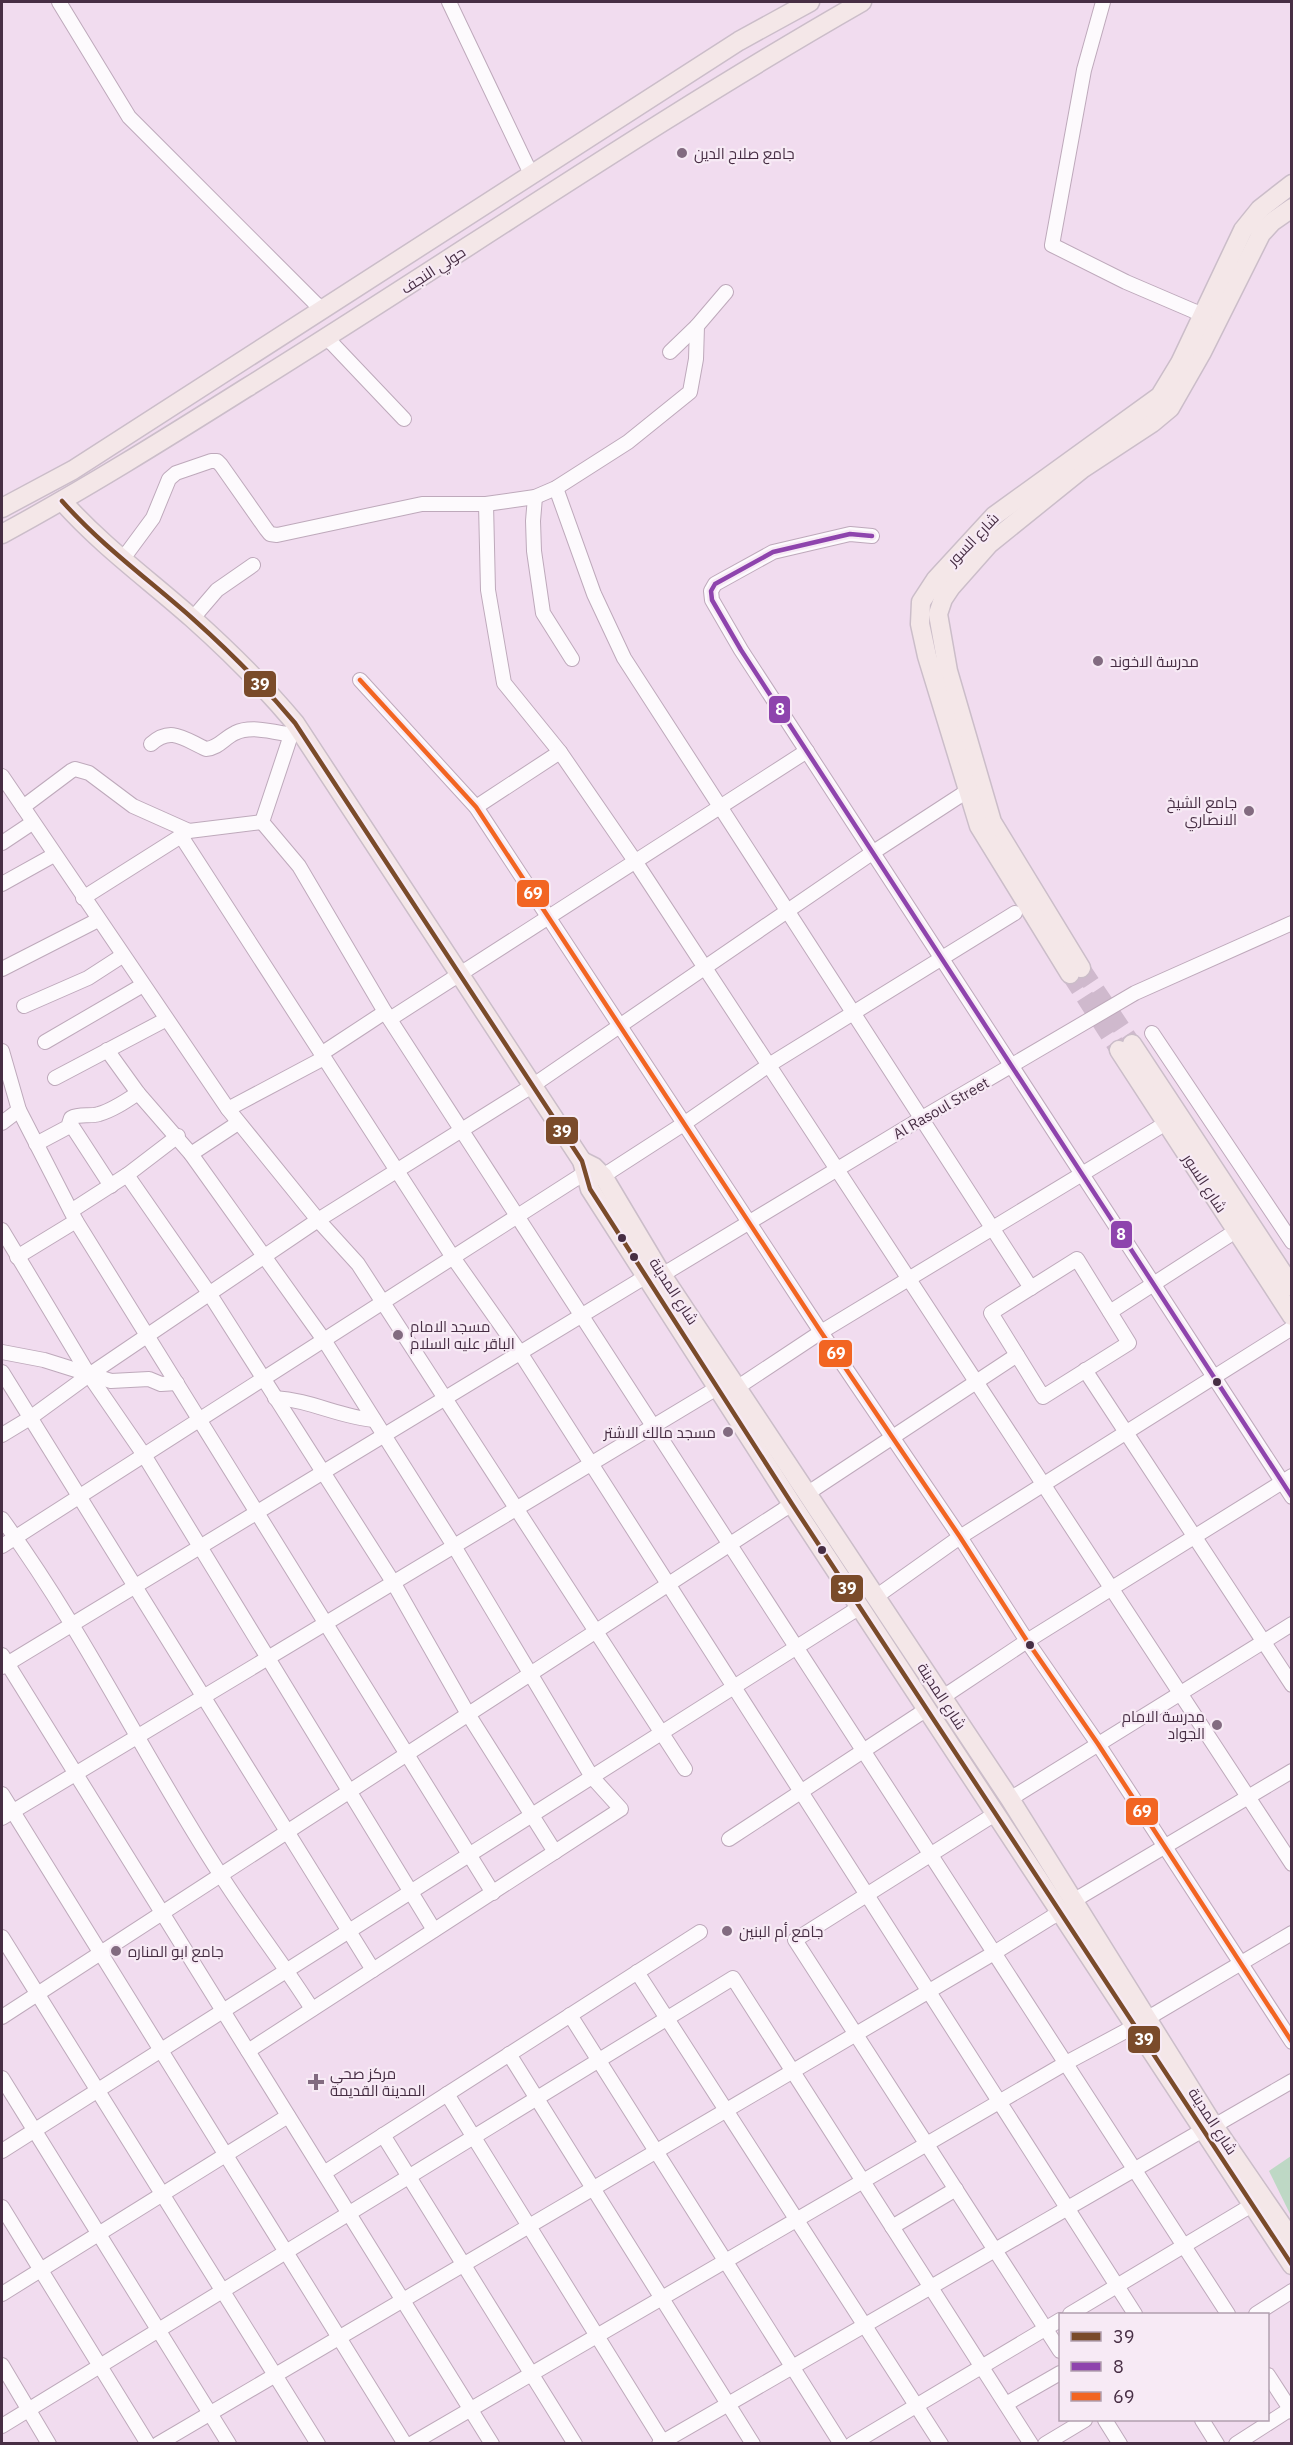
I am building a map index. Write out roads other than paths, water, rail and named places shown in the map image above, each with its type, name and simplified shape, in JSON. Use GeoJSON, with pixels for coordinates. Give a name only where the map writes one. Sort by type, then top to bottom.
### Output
{"type":"FeatureCollection","features":[{"type":"Feature","properties":{"kind":"main road"},"geometry":{"type":"LineString","coordinates":[[2,508],[73,470],[739,41],[811,2]]}},
{"type":"Feature","properties":{"kind":"main road"},"geometry":{"type":"LineString","coordinates":[[811,2],[807,12],[810,19],[817,24],[825,23]]}},
{"type":"Feature","properties":{"kind":"main road","name":"حولي النجف"},"geometry":{"type":"LineString","coordinates":[[2,534],[62,501],[327,338],[750,66],[862,2]]}},
{"type":"Feature","properties":{"kind":"main road"},"geometry":{"type":"LineString","coordinates":[[779,20],[787,19],[794,23],[797,32],[794,41]]}},
{"type":"Feature","properties":{"kind":"main road","name":"شارع السور"},"geometry":{"type":"LineString","coordinates":[[1210,318],[1250,220],[1275,196],[1292,184]]}},
{"type":"Feature","properties":{"kind":"main road","name":"شارع السور"},"geometry":{"type":"LineString","coordinates":[[1075,971],[986,841],[973,787],[927,656],[919,612],[924,596],[956,554],[994,516],[1160,396],[1261,234],[1272,222],[1292,208]]}},
{"type":"Feature","properties":{"kind":"main road"},"geometry":{"type":"LineString","coordinates":[[347,294],[342,302],[344,312],[352,318],[362,316]]}},
{"type":"Feature","properties":{"kind":"main road"},"geometry":{"type":"LineString","coordinates":[[317,313],[330,320],[332,329],[327,338]]}},
{"type":"Feature","properties":{"kind":"main road","name":"شارع المدينة"},"geometry":{"type":"LineString","coordinates":[[62,501],[94,537],[193,618],[272,695],[460,974],[532,1086],[591,1169],[717,1388],[995,1814],[1067,1906]]}},
{"type":"Feature","properties":{"kind":"main road","name":"شارع السور"},"geometry":{"type":"LineString","coordinates":[[1292,1287],[1126,1047],[1292,1316]]}},
{"type":"Feature","properties":{"kind":"main road","name":"شارع المدينة"},"geometry":{"type":"LineString","coordinates":[[654,1276],[738,1387],[1010,1799],[1067,1906],[1209,2128],[1252,2205],[1292,2265]]}},
{"type":"Feature","properties":{"kind":"main road","name":"شارع المدينة"},"geometry":{"type":"LineString","coordinates":[[1209,2128],[1292,2240]]}},
{"type":"Feature","properties":{"kind":"street"},"geometry":{"type":"LineString","coordinates":[[59,2],[129,117],[317,313]]}},
{"type":"Feature","properties":{"kind":"street"},"geometry":{"type":"LineString","coordinates":[[449,2],[531,174]]}},
{"type":"Feature","properties":{"kind":"street"},"geometry":{"type":"LineString","coordinates":[[1103,2],[1084,70],[1052,246],[1126,282],[1210,318]]}},
{"type":"Feature","properties":{"kind":"street"},"geometry":{"type":"LineString","coordinates":[[670,352],[697,326],[726,292]]}},
{"type":"Feature","properties":{"kind":"street"},"geometry":{"type":"LineString","coordinates":[[122,560],[153,518],[169,479],[182,470],[211,460],[217,460],[221,465],[270,534],[277,535],[422,504],[486,504],[535,497],[556,488],[628,442],[690,392],[696,359],[697,326]]}},
{"type":"Feature","properties":{"kind":"street"},"geometry":{"type":"LineString","coordinates":[[327,338],[404,419]]}},
{"type":"Feature","properties":{"kind":"street"},"geometry":{"type":"LineString","coordinates":[[556,488],[594,594],[624,658],[1031,1288]]}},
{"type":"Feature","properties":{"kind":"street"},"geometry":{"type":"LineString","coordinates":[[535,497],[534,551],[543,613],[572,659]]}},
{"type":"Feature","properties":{"kind":"street"},"geometry":{"type":"LineString","coordinates":[[486,504],[488,590],[504,682],[560,752],[635,861],[1292,1864]]}},
{"type":"Feature","properties":{"kind":"street"},"geometry":{"type":"LineString","coordinates":[[872,536],[850,534],[773,552],[715,584],[711,591],[712,600],[741,650],[1213,1377],[1286,1478],[1292,1497]]}},
{"type":"Feature","properties":{"kind":"street"},"geometry":{"type":"LineString","coordinates":[[193,618],[217,590],[253,565]]}},
{"type":"Feature","properties":{"kind":"street"},"geometry":{"type":"LineString","coordinates":[[360,680],[476,807],[821,1332],[894,1437],[1027,1641],[1098,1744],[1292,2042]]}},
{"type":"Feature","properties":{"kind":"street"},"geometry":{"type":"LineString","coordinates":[[151,744],[161,735],[170,734],[206,749],[212,748],[234,733],[246,730],[294,729],[262,822]]}},
{"type":"Feature","properties":{"kind":"street"},"geometry":{"type":"LineString","coordinates":[[476,807],[560,752]]}},
{"type":"Feature","properties":{"kind":"street"},"geometry":{"type":"LineString","coordinates":[[228,1109],[460,974],[807,752]]}},
{"type":"Feature","properties":{"kind":"street"},"geometry":{"type":"LineString","coordinates":[[23,807],[71,771],[80,770],[89,772],[133,806],[185,833],[322,1056],[452,1257],[521,1354],[1134,2313]]}},
{"type":"Feature","properties":{"kind":"street"},"geometry":{"type":"LineString","coordinates":[[2,776],[6,792],[23,807],[32,824],[165,1020],[238,1123],[318,1220],[358,1263],[685,1769]]}},
{"type":"Feature","properties":{"kind":"street"},"geometry":{"type":"LineString","coordinates":[[2,1436],[318,1220],[532,1086],[973,787]]}},
{"type":"Feature","properties":{"kind":"street"},"geometry":{"type":"LineString","coordinates":[[83,898],[185,833],[262,822]]}},
{"type":"Feature","properties":{"kind":"street"},"geometry":{"type":"LineString","coordinates":[[262,822],[299,866],[388,1015],[516,1216],[1227,2313]]}},
{"type":"Feature","properties":{"kind":"street"},"geometry":{"type":"LineString","coordinates":[[2,843],[32,824]]}},
{"type":"Feature","properties":{"kind":"street"},"geometry":{"type":"LineString","coordinates":[[2,884],[54,855]]}},
{"type":"Feature","properties":{"kind":"street"},"geometry":{"type":"LineString","coordinates":[[2,1546],[591,1169],[685,1123],[769,1065],[1015,913]]}},
{"type":"Feature","properties":{"kind":"street"},"geometry":{"type":"LineString","coordinates":[[2,969],[98,920]]}},
{"type":"Feature","properties":{"kind":"street","name":"Al Rasoul Street"},"geometry":{"type":"LineString","coordinates":[[3,1662],[73,1624],[582,1317],[750,1221],[1135,993],[1292,923]]}},
{"type":"Feature","properties":{"kind":"street"},"geometry":{"type":"LineString","coordinates":[[24,1006],[88,978],[122,956]]}},
{"type":"Feature","properties":{"kind":"street"},"geometry":{"type":"LineString","coordinates":[[45,1042],[143,985]]}},
{"type":"Feature","properties":{"kind":"street"},"geometry":{"type":"LineString","coordinates":[[55,1078],[165,1020]]}},
{"type":"Feature","properties":{"kind":"street"},"geometry":{"type":"LineString","coordinates":[[1152,1034],[1292,1242]]}},
{"type":"Feature","properties":{"kind":"street"},"geometry":{"type":"LineString","coordinates":[[107,1050],[138,1093],[178,1136],[324,1340],[454,1546],[592,1777],[621,1809],[248,2051]]}},
{"type":"Feature","properties":{"kind":"street"},"geometry":{"type":"LineString","coordinates":[[2,1051],[19,1110],[73,1216],[492,1893]]}},
{"type":"Feature","properties":{"kind":"street"},"geometry":{"type":"LineString","coordinates":[[36,1144],[68,1127],[71,1118],[76,1115],[97,1115],[114,1108],[138,1093]]}},
{"type":"Feature","properties":{"kind":"street"},"geometry":{"type":"LineString","coordinates":[[2,1123],[19,1110]]}},
{"type":"Feature","properties":{"kind":"street"},"geometry":{"type":"LineString","coordinates":[[70,1123],[111,1186]]}},
{"type":"Feature","properties":{"kind":"street"},"geometry":{"type":"LineString","coordinates":[[191,1154],[238,1123]]}},
{"type":"Feature","properties":{"kind":"street"},"geometry":{"type":"LineString","coordinates":[[738,1387],[821,1332],[1158,1128]]}},
{"type":"Feature","properties":{"kind":"street"},"geometry":{"type":"LineString","coordinates":[[17,1257],[178,1136]]}},
{"type":"Feature","properties":{"kind":"street"},"geometry":{"type":"LineString","coordinates":[[127,1175],[209,1293],[393,1582],[468,1714],[555,1852]]}},
{"type":"Feature","properties":{"kind":"street"},"geometry":{"type":"LineString","coordinates":[[2,1230],[89,1375],[144,1455],[434,1930]]}},
{"type":"Feature","properties":{"kind":"street"},"geometry":{"type":"LineString","coordinates":[[1110,1312],[1228,1236]]}},
{"type":"Feature","properties":{"kind":"street"},"geometry":{"type":"LineString","coordinates":[[1077,1259],[1110,1312],[1129,1343],[1043,1397],[991,1313],[1077,1259]]}},
{"type":"Feature","properties":{"kind":"street"},"geometry":{"type":"LineString","coordinates":[[877,1596],[1043,1484],[1292,1328]]}},
{"type":"Feature","properties":{"kind":"street"},"geometry":{"type":"LineString","coordinates":[[2,1352],[44,1360],[117,1382],[149,1379],[161,1384],[177,1383]]}},
{"type":"Feature","properties":{"kind":"street"},"geometry":{"type":"LineString","coordinates":[[808,1493],[1017,1355]]}},
{"type":"Feature","properties":{"kind":"street"},"geometry":{"type":"LineString","coordinates":[[1086,1370],[1292,1685]]}},
{"type":"Feature","properties":{"kind":"street"},"geometry":{"type":"LineString","coordinates":[[2,1372],[373,1970]]}},
{"type":"Feature","properties":{"kind":"street"},"geometry":{"type":"LineString","coordinates":[[7,1815],[717,1388]]}},
{"type":"Feature","properties":{"kind":"street"},"geometry":{"type":"LineString","coordinates":[[275,1398],[300,1400],[355,1418],[374,1420]]}},
{"type":"Feature","properties":{"kind":"street"},"geometry":{"type":"LineString","coordinates":[[943,1697],[1027,1641],[1286,1478]]}},
{"type":"Feature","properties":{"kind":"street"},"geometry":{"type":"LineString","coordinates":[[2,2017],[792,1504]]}},
{"type":"Feature","properties":{"kind":"street"},"geometry":{"type":"LineString","coordinates":[[2,1519],[73,1624],[137,1737],[220,1875],[312,2009]]}},
{"type":"Feature","properties":{"kind":"street"},"geometry":{"type":"LineString","coordinates":[[2,2151],[860,1607]]}},
{"type":"Feature","properties":{"kind":"street"},"geometry":{"type":"LineString","coordinates":[[1010,1799],[1292,1624]]}},
{"type":"Feature","properties":{"kind":"street"},"geometry":{"type":"LineString","coordinates":[[3,1662],[492,2444]]}},
{"type":"Feature","properties":{"kind":"street"},"geometry":{"type":"LineString","coordinates":[[729,1839],[861,1750],[927,1709]]}},
{"type":"Feature","properties":{"kind":"street"},"geometry":{"type":"LineString","coordinates":[[158,2444],[994,1953],[1163,1847],[1292,1771]]}},
{"type":"Feature","properties":{"kind":"street"},"geometry":{"type":"LineString","coordinates":[[2,1794],[7,1815],[100,1953],[405,2444]]}},
{"type":"Feature","properties":{"kind":"street"},"geometry":{"type":"LineString","coordinates":[[995,1814],[795,1940],[1059,2349]]}},
{"type":"Feature","properties":{"kind":"street"},"geometry":{"type":"LineString","coordinates":[[324,2173],[700,1932]]}},
{"type":"Feature","properties":{"kind":"street"},"geometry":{"type":"LineString","coordinates":[[411,2444],[1292,1933]]}},
{"type":"Feature","properties":{"kind":"street"},"geometry":{"type":"LineString","coordinates":[[2,1937],[318,2444]]}},
{"type":"Feature","properties":{"kind":"street"},"geometry":{"type":"LineString","coordinates":[[637,1972],[941,2444]]}},
{"type":"Feature","properties":{"kind":"street"},"geometry":{"type":"LineString","coordinates":[[2,2427],[733,1978],[1031,2444]]}},
{"type":"Feature","properties":{"kind":"street"},"geometry":{"type":"LineString","coordinates":[[570,2015],[841,2444]]}},
{"type":"Feature","properties":{"kind":"street"},"geometry":{"type":"LineString","coordinates":[[509,2054],[753,2444]]}},
{"type":"Feature","properties":{"kind":"street"},"geometry":{"type":"LineString","coordinates":[[2,2078],[229,2444]]}},
{"type":"Feature","properties":{"kind":"street"},"geometry":{"type":"LineString","coordinates":[[447,2094],[662,2443],[1292,2081]]}},
{"type":"Feature","properties":{"kind":"street"},"geometry":{"type":"LineString","coordinates":[[2,2294],[288,2116]]}},
{"type":"Feature","properties":{"kind":"street"},"geometry":{"type":"LineString","coordinates":[[383,2135],[575,2444]]}},
{"type":"Feature","properties":{"kind":"street"},"geometry":{"type":"LineString","coordinates":[[892,2227],[956,2189]]}},
{"type":"Feature","properties":{"kind":"street"},"geometry":{"type":"LineString","coordinates":[[1072,2313],[1252,2205]]}},
{"type":"Feature","properties":{"kind":"street"},"geometry":{"type":"LineString","coordinates":[[2,2207],[148,2444]]}},
{"type":"Feature","properties":{"kind":"street"},"geometry":{"type":"LineString","coordinates":[[1258,2313],[1292,2292]]}},
{"type":"Feature","properties":{"kind":"street"},"geometry":{"type":"LineString","coordinates":[[852,2444],[1059,2321]]}},
{"type":"Feature","properties":{"kind":"street"},"geometry":{"type":"LineString","coordinates":[[2,2366],[49,2444]]}},
{"type":"Feature","properties":{"kind":"street"},"geometry":{"type":"LineString","coordinates":[[1006,2404],[1059,2374]]}},
{"type":"Feature","properties":{"kind":"street"},"geometry":{"type":"LineString","coordinates":[[1236,2444],[1291,2410],[1269,2377]]}},
{"type":"Feature","properties":{"kind":"street"},"geometry":{"type":"LineString","coordinates":[[1045,2444],[1082,2421]]}},
{"type":"Feature","properties":{"kind":"street"},"geometry":{"type":"LineString","coordinates":[[1106,2421],[1120,2444]]}},
{"type":"Feature","properties":{"kind":"street"},"geometry":{"type":"LineString","coordinates":[[1203,2421],[1217,2444]]}},
{"type":"Feature","properties":{"kind":"tunnel"},"geometry":{"type":"LineString","coordinates":[[1081,968],[1132,1044]]}},
{"type":"Feature","properties":{"kind":"tunnel"},"geometry":{"type":"LineString","coordinates":[[1070,974],[1119,1050]]}},
{"type":"Feature","properties":{"kind":"place","name":"جامع صلاح الدين"},"geometry":{"type":"Point","coordinates":[682,153]}},
{"type":"Feature","properties":{"kind":"place","name":"مدرسة الاخوند"},"geometry":{"type":"Point","coordinates":[1098,661]}},
{"type":"Feature","properties":{"kind":"place","name":"جامع الشيخ الانصاري"},"geometry":{"type":"Point","coordinates":[1249,811]}},
{"type":"Feature","properties":{"kind":"place","name":"مسجد الامام الباقر عليه السلام"},"geometry":{"type":"Point","coordinates":[398,1335]}},
{"type":"Feature","properties":{"kind":"place","name":"مسجد مالك الاشتر"},"geometry":{"type":"Point","coordinates":[728,1432]}},
{"type":"Feature","properties":{"kind":"place","name":"مدرسة الامام الجواد"},"geometry":{"type":"Point","coordinates":[1217,1725]}},
{"type":"Feature","properties":{"kind":"place","name":"جامع أم البنين"},"geometry":{"type":"Point","coordinates":[727,1931]}},
{"type":"Feature","properties":{"kind":"place","name":"جامع ابو المناره"},"geometry":{"type":"Point","coordinates":[116,1951]}},
{"type":"Feature","properties":{"kind":"place","name":"مركز صحي المدينة القديمة"},"geometry":{"type":"Point","coordinates":[316,2082]}}]}
